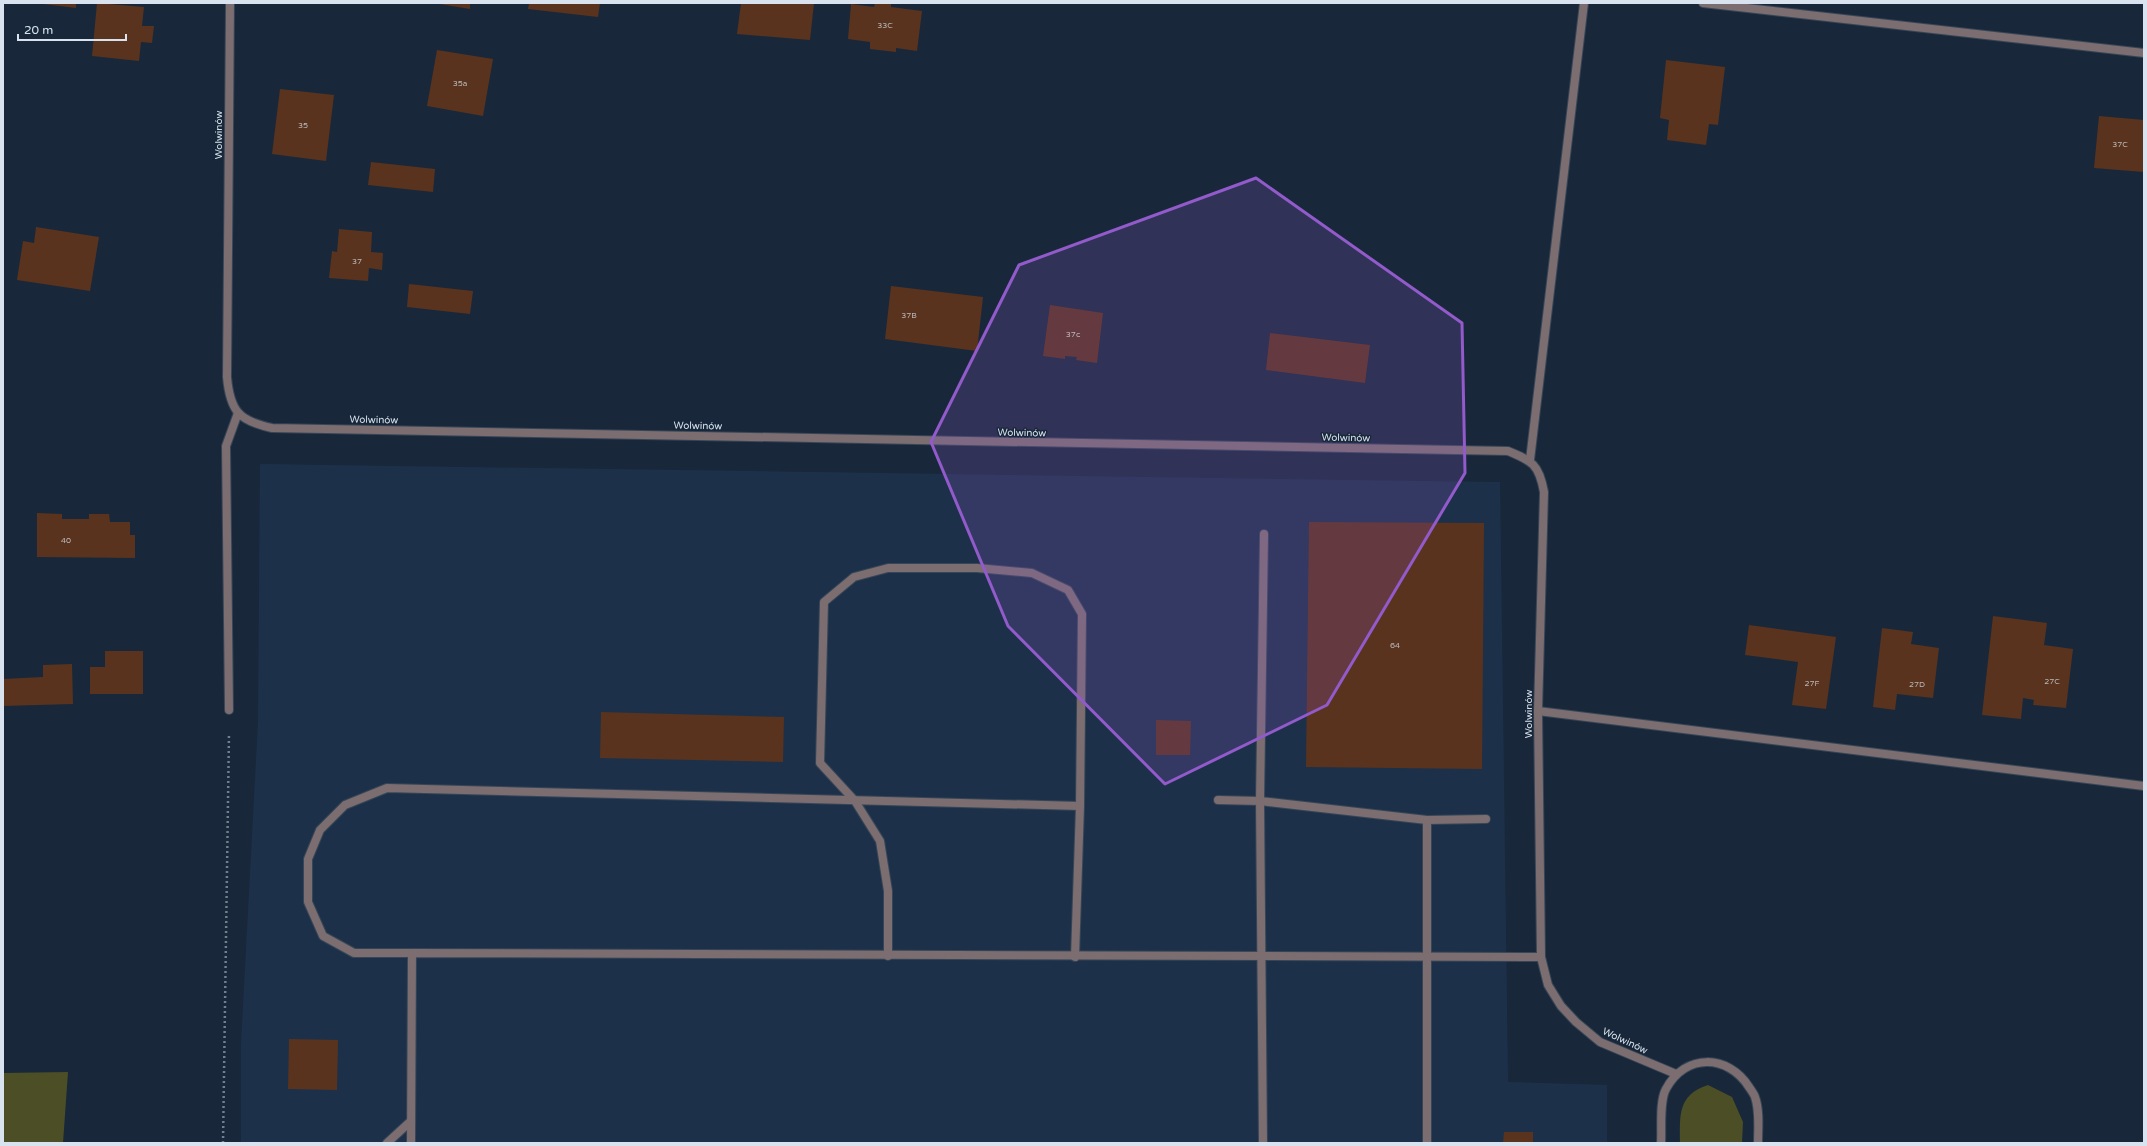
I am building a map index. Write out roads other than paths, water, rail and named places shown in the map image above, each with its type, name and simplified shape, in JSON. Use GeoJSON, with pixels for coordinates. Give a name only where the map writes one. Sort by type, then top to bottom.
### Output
{"type":"FeatureCollection","features":[{"type":"Feature","properties":{"kind":"street","name":"Wolwinów"},"geometry":{"type":"LineString","coordinates":[[230,3],[227,377],[229,396],[238,412],[253,424],[272,428],[1508,451],[1530,460],[1541,474],[1544,492],[1538,712],[1541,957],[1548,985],[1561,1006],[1576,1022],[1600,1042],[1676,1074]]}},
{"type":"Feature","properties":{"kind":"street"},"geometry":{"type":"LineString","coordinates":[[1530,460],[1584,3]]}},
{"type":"Feature","properties":{"kind":"street"},"geometry":{"type":"LineString","coordinates":[[1702,3],[2144,53]]}},
{"type":"Feature","properties":{"kind":"street"},"geometry":{"type":"LineString","coordinates":[[229,710],[226,446],[238,412]]}},
{"type":"Feature","properties":{"kind":"street"},"geometry":{"type":"LineString","coordinates":[[1263,1143],[1260,957],[1260,801],[1264,534]]}},
{"type":"Feature","properties":{"kind":"street"},"geometry":{"type":"LineString","coordinates":[[888,956],[888,891],[880,841],[855,801],[820,764],[824,602],[854,577],[888,568],[977,568],[1032,573],[1068,590],[1082,614],[1080,806],[1075,957]]}},
{"type":"Feature","properties":{"kind":"street"},"geometry":{"type":"LineString","coordinates":[[1538,712],[2144,786]]}},
{"type":"Feature","properties":{"kind":"street"},"geometry":{"type":"LineString","coordinates":[[1080,806],[387,788],[345,805],[320,830],[308,859],[308,902],[323,936],[354,953],[1075,957],[1541,957]]}},
{"type":"Feature","properties":{"kind":"street"},"geometry":{"type":"LineString","coordinates":[[1218,800],[1260,801],[1427,820],[1486,819]]}},
{"type":"Feature","properties":{"kind":"street"},"geometry":{"type":"LineString","coordinates":[[1426,1143],[1427,820]]}},
{"type":"Feature","properties":{"kind":"street"},"geometry":{"type":"LineString","coordinates":[[411,1143],[412,953]]}},
{"type":"Feature","properties":{"kind":"street"},"geometry":{"type":"LineString","coordinates":[[1661,1143],[1665,1090],[1676,1074],[1689,1065],[1705,1062],[1725,1065],[1742,1076],[1755,1097],[1758,1143]]}},
{"type":"Feature","properties":{"kind":"street"},"geometry":{"type":"LineString","coordinates":[[387,1143],[411,1121]]}}]}
